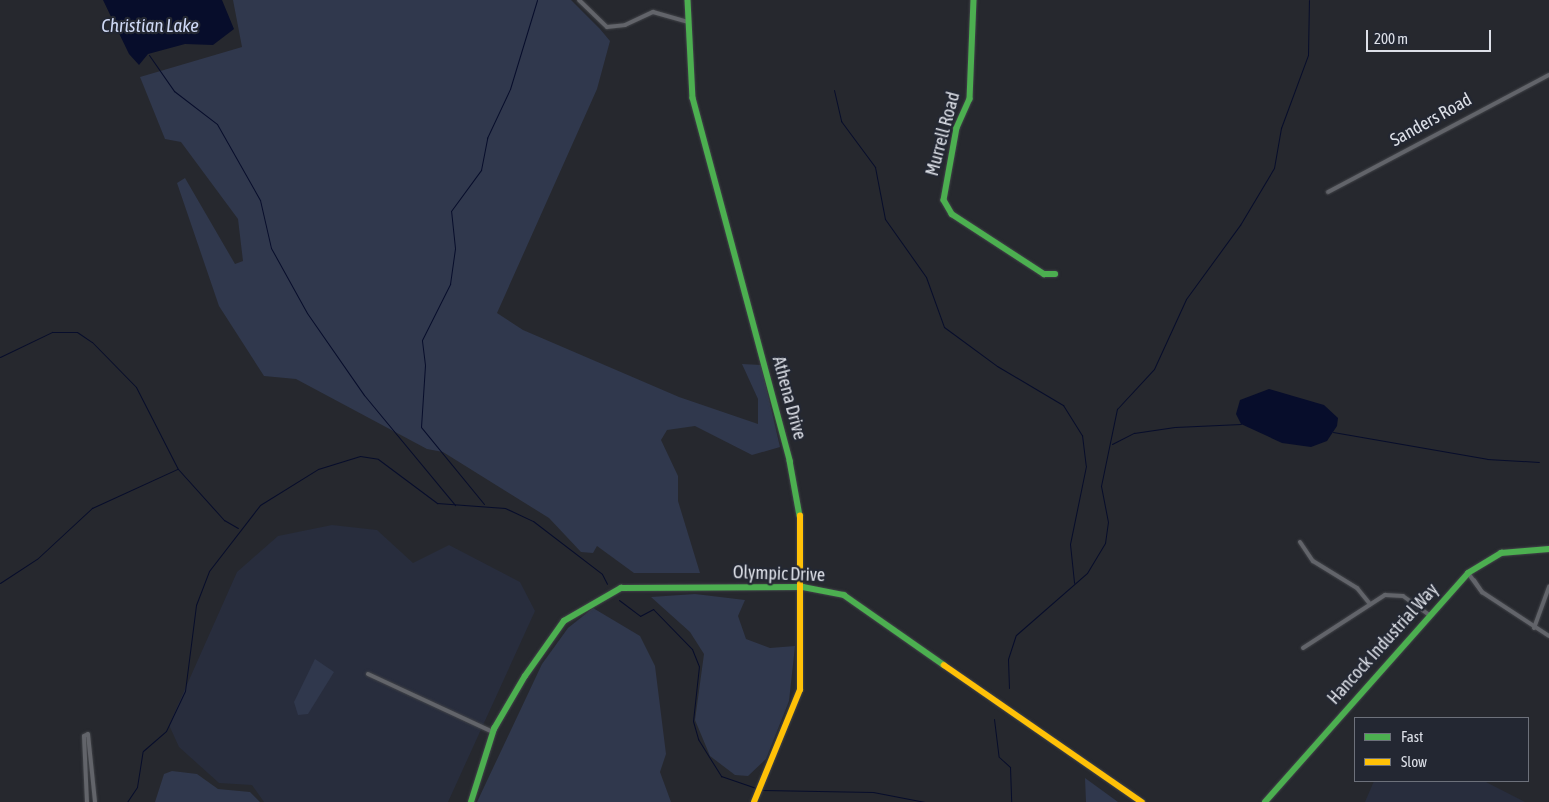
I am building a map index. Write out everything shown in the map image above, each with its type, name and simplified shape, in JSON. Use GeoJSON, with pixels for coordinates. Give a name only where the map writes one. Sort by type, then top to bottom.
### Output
{"type":"FeatureCollection","features":[{"type":"Feature","properties":{"kind":"street"},"geometry":{"type":"LineString","coordinates":[[580,0],[607,27],[625,25],[653,12],[689,22]]}},
{"type":"Feature","properties":{"kind":"street","name":"Athena Drive"},"geometry":{"type":"LineString","coordinates":[[688,0],[693,98],[795,482],[802,528],[800,690],[754,802]]}},
{"type":"Feature","properties":{"kind":"street","name":"Murrell Road"},"geometry":{"type":"LineString","coordinates":[[974,0],[970,99],[957,128],[944,200],[952,214],[1044,274],[1055,274]]}},
{"type":"Feature","properties":{"kind":"street","name":"Sanders Road"},"geometry":{"type":"LineString","coordinates":[[1328,192],[1549,75]]}},
{"type":"Feature","properties":{"kind":"street"},"geometry":{"type":"LineString","coordinates":[[1300,542],[1313,561],[1357,588],[1370,604]]}},
{"type":"Feature","properties":{"kind":"street","name":"Hancock Industrial Way"},"geometry":{"type":"LineString","coordinates":[[1265,802],[1428,614],[1468,572],[1501,553],[1549,549]]}},
{"type":"Feature","properties":{"kind":"street"},"geometry":{"type":"LineString","coordinates":[[1468,572],[1482,592],[1534,628],[1549,636]]}},
{"type":"Feature","properties":{"kind":"street","name":"Olympic Drive"},"geometry":{"type":"LineString","coordinates":[[471,802],[493,732],[553,634],[575,611],[598,597],[621,588],[656,586],[802,588],[833,591],[862,604],[1142,802]]}},
{"type":"Feature","properties":{"kind":"street"},"geometry":{"type":"LineString","coordinates":[[1534,628],[1549,587]]}},
{"type":"Feature","properties":{"kind":"street"},"geometry":{"type":"LineString","coordinates":[[1303,648],[1385,595],[1403,596],[1428,614]]}},
{"type":"Feature","properties":{"kind":"street"},"geometry":{"type":"LineString","coordinates":[[368,674],[493,732]]}},
{"type":"Feature","properties":{"kind":"street"},"geometry":{"type":"LineString","coordinates":[[87,802],[84,736],[88,734],[96,802]]}},
{"type":"Feature","properties":{"kind":"street"},"geometry":{"type":"LineString","coordinates":[[86,795],[95,794]]}},
{"type":"Feature","properties":{"kind":"shaded area"},"geometry":{"type":"Polygon","coordinates":[[[233,0],[571,0],[610,41],[597,89],[497,313],[523,330],[679,397],[758,424],[758,399],[742,364],[761,365],[780,447],[752,455],[695,426],[667,430],[661,440],[678,476],[678,501],[700,573],[634,573],[597,546],[593,553],[581,552],[549,518],[443,452],[427,449],[296,379],[264,376],[219,306],[177,183],[185,178],[235,264],[243,261],[238,219],[181,142],[165,139],[140,77],[242,47],[233,0]]]}},
{"type":"Feature","properties":{"kind":"shaded area"},"geometry":{"type":"Polygon","coordinates":[[[332,525],[377,530],[413,563],[449,545],[520,582],[535,611],[448,802],[264,802],[252,785],[219,783],[179,747],[169,725],[237,572],[278,536],[332,525]]]}},
{"type":"Feature","properties":{"kind":"shaded area"},"geometry":{"type":"Polygon","coordinates":[[[695,594],[745,600],[738,616],[746,639],[770,648],[795,646],[789,701],[766,759],[748,776],[735,775],[710,756],[695,720],[704,654],[690,632],[651,597],[695,594]]]}},
{"type":"Feature","properties":{"kind":"shaded area"},"geometry":{"type":"Polygon","coordinates":[[[593,608],[640,636],[655,666],[666,754],[660,772],[671,802],[477,802],[542,664],[568,628],[593,608]]]}},
{"type":"Feature","properties":{"kind":"shaded area"},"geometry":{"type":"Polygon","coordinates":[[[315,659],[334,672],[308,714],[298,715],[294,702],[315,659]]]}},
{"type":"Feature","properties":{"kind":"shaded area"},"geometry":{"type":"Polygon","coordinates":[[[172,771],[197,774],[218,789],[250,792],[260,802],[155,802],[164,774],[172,771]]]}},
{"type":"Feature","properties":{"kind":"shaded area"},"geometry":{"type":"Polygon","coordinates":[[[1085,778],[1118,802],[1086,802],[1085,778]]]}},
{"type":"Feature","properties":{"kind":"shaded area"},"geometry":{"type":"Polygon","coordinates":[[[1374,782],[1486,782],[1525,802],[1365,802],[1374,782]]]}},
{"type":"Feature","properties":{"kind":"water","name":"Christian Lake"},"geometry":{"type":"Polygon","coordinates":[[[103,0],[222,0],[234,29],[213,45],[185,44],[148,54],[139,65],[129,54],[103,0]]]}},
{"type":"Feature","properties":{"kind":"water"},"geometry":{"type":"Polygon","coordinates":[[[1269,389],[1324,405],[1338,418],[1337,426],[1327,441],[1311,447],[1282,443],[1241,424],[1236,414],[1240,400],[1269,389]]]}},
{"type":"Feature","properties":{"kind":"waterway"},"geometry":{"type":"LineString","coordinates":[[484,504],[421,427],[425,365],[422,340],[450,284],[455,248],[451,211],[481,170],[487,138],[510,89],[537,0]]}},
{"type":"Feature","properties":{"kind":"waterway"},"geometry":{"type":"LineString","coordinates":[[1009,688],[1008,659],[1016,635],[1087,573],[1105,543],[1108,522],[1101,486],[1117,409],[1154,369],[1186,299],[1240,225],[1274,168],[1281,128],[1308,55],[1309,0]]}},
{"type":"Feature","properties":{"kind":"waterway"},"geometry":{"type":"LineString","coordinates":[[149,55],[174,91],[217,124],[260,200],[271,248],[307,313],[364,395],[455,505]]}},
{"type":"Feature","properties":{"kind":"waterway"},"geometry":{"type":"LineString","coordinates":[[834,90],[841,121],[875,167],[885,219],[926,277],[944,327],[997,366],[1063,405],[1082,435],[1086,466],[1070,544],[1074,583]]}},
{"type":"Feature","properties":{"kind":"waterway"},"geometry":{"type":"LineString","coordinates":[[0,357],[52,332],[77,332],[92,342],[136,387],[178,469],[224,520],[238,528]]}},
{"type":"Feature","properties":{"kind":"waterway"},"geometry":{"type":"LineString","coordinates":[[1112,444],[1134,433],[1175,427],[1241,424]]}},
{"type":"Feature","properties":{"kind":"waterway"},"geometry":{"type":"LineString","coordinates":[[1333,432],[1487,459],[1539,462]]}},
{"type":"Feature","properties":{"kind":"waterway"},"geometry":{"type":"LineString","coordinates":[[127,802],[137,787],[143,751],[166,731],[185,691],[196,605],[209,571],[260,505],[318,469],[360,456],[378,459],[437,503],[505,508],[533,521],[602,574],[607,584]]}},
{"type":"Feature","properties":{"kind":"waterway"},"geometry":{"type":"LineString","coordinates":[[0,583],[38,558],[92,508],[177,469]]}},
{"type":"Feature","properties":{"kind":"waterway"},"geometry":{"type":"LineString","coordinates":[[619,600],[640,616],[653,609],[692,649],[699,666],[693,721],[698,739],[721,776],[756,788]]}},
{"type":"Feature","properties":{"kind":"waterway"},"geometry":{"type":"LineString","coordinates":[[994,719],[999,757],[1010,767],[1011,802]]}},
{"type":"Feature","properties":{"kind":"waterway"},"geometry":{"type":"LineString","coordinates":[[763,790],[873,792],[925,802]]}},
{"type":"Feature","properties":{"kind":"traffic: fast"},"geometry":{"type":"LineString","coordinates":[[688,0],[693,98],[790,461],[800,516]]}},
{"type":"Feature","properties":{"kind":"traffic: fast"},"geometry":{"type":"LineString","coordinates":[[974,0],[970,99],[957,128],[944,200],[952,214],[1044,274],[1055,274]]}},
{"type":"Feature","properties":{"kind":"traffic: fast"},"geometry":{"type":"LineString","coordinates":[[1265,802],[1468,573],[1501,553],[1549,549]]}},
{"type":"Feature","properties":{"kind":"traffic: fast"},"geometry":{"type":"LineString","coordinates":[[471,802],[494,729],[525,676],[564,621],[621,588],[803,587],[844,595],[944,665]]}},
{"type":"Feature","properties":{"kind":"traffic: slow"},"geometry":{"type":"LineString","coordinates":[[754,802],[800,690],[800,516]]}},
{"type":"Feature","properties":{"kind":"traffic: slow"},"geometry":{"type":"LineString","coordinates":[[944,665],[1142,802]]}}]}
